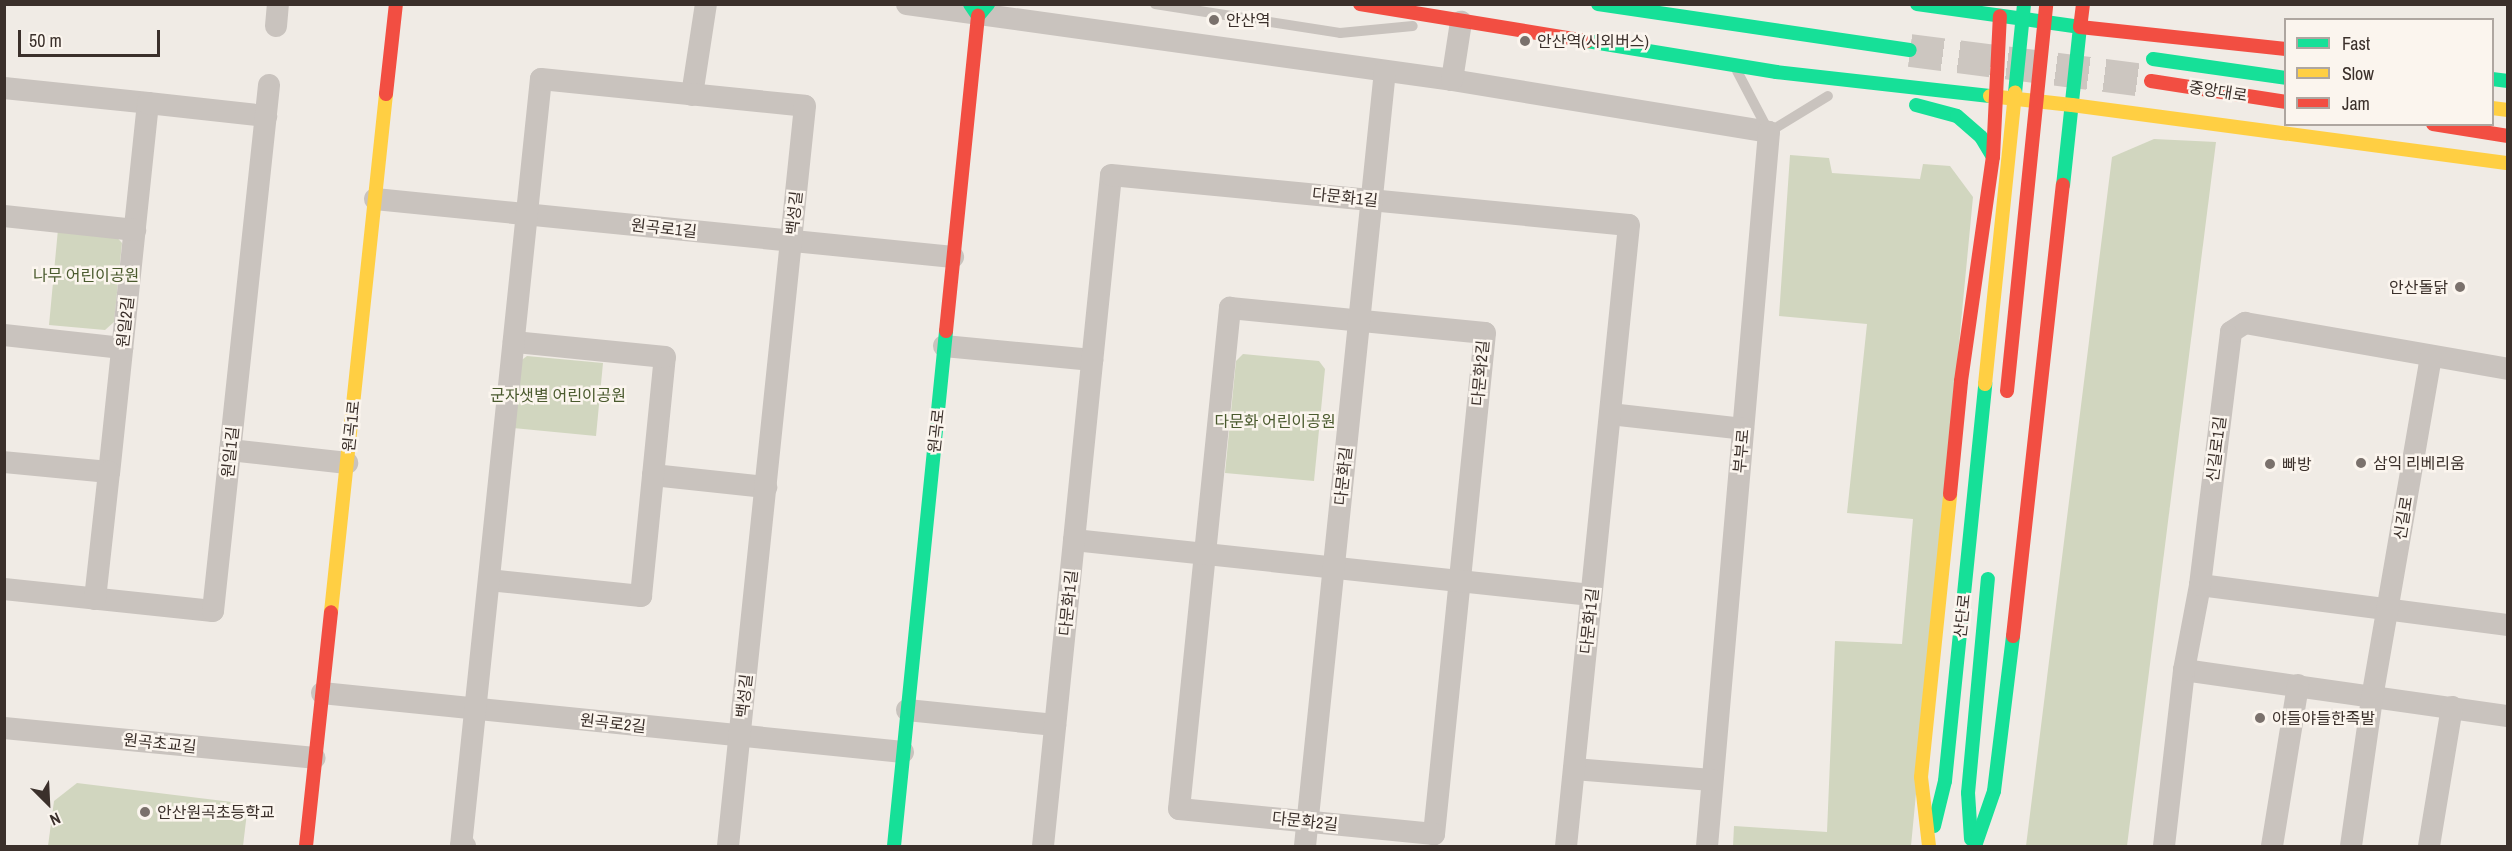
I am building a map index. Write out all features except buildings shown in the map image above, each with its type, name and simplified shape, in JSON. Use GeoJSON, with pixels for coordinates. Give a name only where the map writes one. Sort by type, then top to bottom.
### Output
{"type":"FeatureCollection","features":[{"type":"Feature","properties":{"kind":"main road","name":"원곡1로"},"geometry":{"type":"LineString","coordinates":[[306,846],[396,4]]}},
{"type":"Feature","properties":{"kind":"main road"},"geometry":{"type":"LineString","coordinates":[[1360,4],[1733,63],[1776,72],[2072,105],[2508,163]]}},
{"type":"Feature","properties":{"kind":"main road"},"geometry":{"type":"LineString","coordinates":[[1598,4],[1910,50]]}},
{"type":"Feature","properties":{"kind":"main road"},"geometry":{"type":"LineString","coordinates":[[1917,4],[2001,10],[2080,27],[2284,49]]}},
{"type":"Feature","properties":{"kind":"main road","name":"산단로"},"geometry":{"type":"LineString","coordinates":[[1929,846],[1945,781],[2024,4]]}},
{"type":"Feature","properties":{"kind":"main road"},"geometry":{"type":"LineString","coordinates":[[2006,397],[2046,4]]}},
{"type":"Feature","properties":{"kind":"main road"},"geometry":{"type":"LineString","coordinates":[[1973,846],[1994,791],[2036,441],[2083,4]]}},
{"type":"Feature","properties":{"kind":"main road","name":"원곡로"},"geometry":{"type":"LineString","coordinates":[[894,846],[978,8]]}},
{"type":"Feature","properties":{"kind":"main road"},"geometry":{"type":"LineString","coordinates":[[1929,846],[1921,777],[1961,381],[1993,157],[1994,98],[2001,10]]}},
{"type":"Feature","properties":{"kind":"main road","name":"중앙대로"},"geometry":{"type":"LineString","coordinates":[[2153,59],[2284,78]]}},
{"type":"Feature","properties":{"kind":"main road"},"geometry":{"type":"LineString","coordinates":[[1776,72],[1833,96]]}},
{"type":"Feature","properties":{"kind":"main road","name":"중앙대로"},"geometry":{"type":"LineString","coordinates":[[2151,81],[2284,102]]}},
{"type":"Feature","properties":{"kind":"main road"},"geometry":{"type":"LineString","coordinates":[[1903,103],[1957,116],[1982,137],[1993,157]]}},
{"type":"Feature","properties":{"kind":"main road"},"geometry":{"type":"LineString","coordinates":[[2446,126],[2508,136]]}},
{"type":"Feature","properties":{"kind":"main road"},"geometry":{"type":"LineString","coordinates":[[1973,846],[1968,793],[1989,569]]}},
{"type":"Feature","properties":{"kind":"street"},"geometry":{"type":"LineString","coordinates":[[692,94],[706,4]]}},
{"type":"Feature","properties":{"kind":"street"},"geometry":{"type":"LineString","coordinates":[[907,4],[978,8],[1452,80],[1769,132]]}},
{"type":"Feature","properties":{"kind":"street"},"geometry":{"type":"LineString","coordinates":[[1452,80],[1464,21]]}},
{"type":"Feature","properties":{"kind":"street","name":"다문화길"},"geometry":{"type":"LineString","coordinates":[[1305,846],[1385,71]]}},
{"type":"Feature","properties":{"kind":"street","name":"백성길"},"geometry":{"type":"LineString","coordinates":[[465,846],[461,846],[541,79],[805,106],[728,846]]}},
{"type":"Feature","properties":{"kind":"street","name":"원일1길"},"geometry":{"type":"LineString","coordinates":[[4,589],[213,611],[269,85]]}},
{"type":"Feature","properties":{"kind":"street"},"geometry":{"type":"LineString","coordinates":[[4,88],[266,116]]}},
{"type":"Feature","properties":{"kind":"street","name":"원일2길"},"geometry":{"type":"LineString","coordinates":[[94,599],[148,103]]}},
{"type":"Feature","properties":{"kind":"street","name":"부부로"},"geometry":{"type":"LineString","coordinates":[[1707,846],[1769,132]]}},
{"type":"Feature","properties":{"kind":"street","name":"다문화1길"},"geometry":{"type":"LineString","coordinates":[[1043,846],[1111,175],[1629,225],[1566,846]]}},
{"type":"Feature","properties":{"kind":"street","name":"원곡로1길"},"geometry":{"type":"LineString","coordinates":[[375,199],[953,257]]}},
{"type":"Feature","properties":{"kind":"street"},"geometry":{"type":"LineString","coordinates":[[4,216],[135,230]]}},
{"type":"Feature","properties":{"kind":"street","name":"다문화2길"},"geometry":{"type":"LineString","coordinates":[[1230,308],[1359,321],[1485,333],[1434,834],[1179,809],[1230,308]]}},
{"type":"Feature","properties":{"kind":"street","name":"신길로1길"},"geometry":{"type":"LineString","coordinates":[[2164,846],[2184,670],[2200,585],[2231,332],[2245,323],[2508,369]]}},
{"type":"Feature","properties":{"kind":"street"},"geometry":{"type":"LineString","coordinates":[[4,335],[122,348]]}},
{"type":"Feature","properties":{"kind":"street"},"geometry":{"type":"LineString","coordinates":[[489,580],[641,597],[666,357],[514,342]]}},
{"type":"Feature","properties":{"kind":"street"},"geometry":{"type":"LineString","coordinates":[[944,346],[1092,360]]}},
{"type":"Feature","properties":{"kind":"street","name":"신길로"},"geometry":{"type":"LineString","coordinates":[[2351,846],[2372,698],[2431,356]]}},
{"type":"Feature","properties":{"kind":"street"},"geometry":{"type":"LineString","coordinates":[[1610,414],[1743,429]]}},
{"type":"Feature","properties":{"kind":"street"},"geometry":{"type":"LineString","coordinates":[[230,450],[347,463]]}},
{"type":"Feature","properties":{"kind":"street"},"geometry":{"type":"LineString","coordinates":[[4,462],[109,472]]}},
{"type":"Feature","properties":{"kind":"street"},"geometry":{"type":"LineString","coordinates":[[652,476],[766,487]]}},
{"type":"Feature","properties":{"kind":"street"},"geometry":{"type":"LineString","coordinates":[[1074,540],[1591,595]]}},
{"type":"Feature","properties":{"kind":"street"},"geometry":{"type":"LineString","coordinates":[[2200,585],[2508,625]]}},
{"type":"Feature","properties":{"kind":"street"},"geometry":{"type":"LineString","coordinates":[[2184,670],[2508,716]]}},
{"type":"Feature","properties":{"kind":"street"},"geometry":{"type":"LineString","coordinates":[[2272,846],[2298,685]]}},
{"type":"Feature","properties":{"kind":"street","name":"원곡로2길"},"geometry":{"type":"LineString","coordinates":[[322,693],[903,753]]}},
{"type":"Feature","properties":{"kind":"street"},"geometry":{"type":"LineString","coordinates":[[2429,846],[2452,707]]}},
{"type":"Feature","properties":{"kind":"street"},"geometry":{"type":"LineString","coordinates":[[907,710],[1055,725]]}},
{"type":"Feature","properties":{"kind":"street","name":"원곡초교길"},"geometry":{"type":"LineString","coordinates":[[4,728],[315,758]]}},
{"type":"Feature","properties":{"kind":"street"},"geometry":{"type":"LineString","coordinates":[[1574,769],[1712,780]]}},
{"type":"Feature","properties":{"kind":"lane"},"geometry":{"type":"LineString","coordinates":[[1155,4],[1340,33],[1464,21]]}},
{"type":"Feature","properties":{"kind":"lane"},"geometry":{"type":"LineString","coordinates":[[1733,63],[1769,132],[1833,96]]}},
{"type":"Feature","properties":{"kind":"green space"},"geometry":{"type":"Polygon","coordinates":[[[2154,139],[2216,142],[2127,846],[2026,846],[2112,157],[2154,139]]]}},
{"type":"Feature","properties":{"kind":"green space"},"geometry":{"type":"Polygon","coordinates":[[[1790,155],[1829,158],[1832,173],[1920,179],[1923,164],[1950,166],[1973,197],[1911,846],[1733,846],[1734,826],[1827,832],[1835,641],[1902,644],[1913,519],[1847,513],[1867,324],[1779,316],[1790,155]]]}},
{"type":"Feature","properties":{"kind":"green space","name":"나무 어린이공원"},"geometry":{"type":"Polygon","coordinates":[[[58,229],[114,234],[122,243],[114,322],[105,330],[49,325],[58,229]]]}},
{"type":"Feature","properties":{"kind":"green space","name":"다문화 어린이공원"},"geometry":{"type":"Polygon","coordinates":[[[1243,354],[1319,361],[1325,369],[1314,481],[1225,473],[1236,361],[1243,354]]]}},
{"type":"Feature","properties":{"kind":"green space","name":"군자샛별 어린이공원"},"geometry":{"type":"Polygon","coordinates":[[[527,356],[603,363],[596,436],[513,428],[519,362],[527,356]]]}},
{"type":"Feature","properties":{"kind":"green space"},"geometry":{"type":"Polygon","coordinates":[[[77,783],[248,804],[243,846],[48,846],[54,801],[77,783]]]}},
{"type":"Feature","properties":{"kind":"tunnel"},"geometry":{"type":"LineString","coordinates":[[1910,50],[2151,81]]}},
{"type":"Feature","properties":{"kind":"traffic: fast"},"geometry":{"type":"LineString","coordinates":[[970,4],[978,16],[988,4]]}},
{"type":"Feature","properties":{"kind":"traffic: fast"},"geometry":{"type":"LineString","coordinates":[[1598,4],[1910,50]]}},
{"type":"Feature","properties":{"kind":"traffic: fast"},"geometry":{"type":"LineString","coordinates":[[1917,4],[2080,27],[2063,185]]}},
{"type":"Feature","properties":{"kind":"traffic: fast"},"geometry":{"type":"LineString","coordinates":[[2015,93],[2024,4]]}},
{"type":"Feature","properties":{"kind":"traffic: fast"},"geometry":{"type":"LineString","coordinates":[[1587,41],[1776,72],[1990,96]]}},
{"type":"Feature","properties":{"kind":"traffic: fast"},"geometry":{"type":"LineString","coordinates":[[2153,59],[2284,78]]}},
{"type":"Feature","properties":{"kind":"traffic: fast"},"geometry":{"type":"LineString","coordinates":[[2494,79],[2508,81]]}},
{"type":"Feature","properties":{"kind":"traffic: fast"},"geometry":{"type":"LineString","coordinates":[[1916,105],[1957,116],[1981,137],[1993,157]]}},
{"type":"Feature","properties":{"kind":"traffic: fast"},"geometry":{"type":"LineString","coordinates":[[894,846],[946,331]]}},
{"type":"Feature","properties":{"kind":"traffic: fast"},"geometry":{"type":"LineString","coordinates":[[1934,826],[1945,781],[1985,384]]}},
{"type":"Feature","properties":{"kind":"traffic: fast"},"geometry":{"type":"LineString","coordinates":[[1971,839],[1968,793],[1988,579]]}},
{"type":"Feature","properties":{"kind":"traffic: fast"},"geometry":{"type":"LineString","coordinates":[[1975,846],[1994,791],[2013,636]]}},
{"type":"Feature","properties":{"kind":"traffic: slow"},"geometry":{"type":"LineString","coordinates":[[1985,384],[2015,93]]}},
{"type":"Feature","properties":{"kind":"traffic: slow"},"geometry":{"type":"LineString","coordinates":[[331,612],[386,94]]}},
{"type":"Feature","properties":{"kind":"traffic: slow"},"geometry":{"type":"LineString","coordinates":[[1990,96],[2072,105]]}},
{"type":"Feature","properties":{"kind":"traffic: slow"},"geometry":{"type":"LineString","coordinates":[[2072,105],[2508,163]]}},
{"type":"Feature","properties":{"kind":"traffic: slow"},"geometry":{"type":"LineString","coordinates":[[2494,108],[2508,110]]}},
{"type":"Feature","properties":{"kind":"traffic: slow"},"geometry":{"type":"LineString","coordinates":[[1929,846],[1921,777],[1950,494]]}},
{"type":"Feature","properties":{"kind":"traffic: jam"},"geometry":{"type":"LineString","coordinates":[[386,94],[396,4]]}},
{"type":"Feature","properties":{"kind":"traffic: jam"},"geometry":{"type":"LineString","coordinates":[[1360,4],[1587,41]]}},
{"type":"Feature","properties":{"kind":"traffic: jam"},"geometry":{"type":"LineString","coordinates":[[2007,391],[2046,4]]}},
{"type":"Feature","properties":{"kind":"traffic: jam"},"geometry":{"type":"LineString","coordinates":[[2083,4],[2080,27],[2284,49]]}},
{"type":"Feature","properties":{"kind":"traffic: jam"},"geometry":{"type":"LineString","coordinates":[[946,331],[978,16]]}},
{"type":"Feature","properties":{"kind":"traffic: jam"},"geometry":{"type":"LineString","coordinates":[[1950,494],[1961,381],[1993,157],[2000,16]]}},
{"type":"Feature","properties":{"kind":"traffic: jam"},"geometry":{"type":"LineString","coordinates":[[2151,81],[2284,102]]}},
{"type":"Feature","properties":{"kind":"traffic: jam"},"geometry":{"type":"LineString","coordinates":[[2446,126],[2508,136]]}},
{"type":"Feature","properties":{"kind":"traffic: jam"},"geometry":{"type":"LineString","coordinates":[[2013,636],[2063,185]]}},
{"type":"Feature","properties":{"kind":"traffic: jam"},"geometry":{"type":"LineString","coordinates":[[306,846],[331,612]]}},
{"type":"Feature","properties":{"kind":"place","name":"안산역"},"geometry":{"type":"Point","coordinates":[1214,20]}},
{"type":"Feature","properties":{"kind":"place","name":"안산역(시외버스)"},"geometry":{"type":"Point","coordinates":[1525,41]}},
{"type":"Feature","properties":{"kind":"place","name":"안산돌닭"},"geometry":{"type":"Point","coordinates":[2460,287]}},
{"type":"Feature","properties":{"kind":"place","name":"삼익 리베리움"},"geometry":{"type":"Point","coordinates":[2361,463]}},
{"type":"Feature","properties":{"kind":"place","name":"빠방"},"geometry":{"type":"Point","coordinates":[2270,464]}},
{"type":"Feature","properties":{"kind":"place","name":"야들야들한족발"},"geometry":{"type":"Point","coordinates":[2260,718]}},
{"type":"Feature","properties":{"kind":"place","name":"안산원곡초등학교"},"geometry":{"type":"Point","coordinates":[145,812]}}]}
